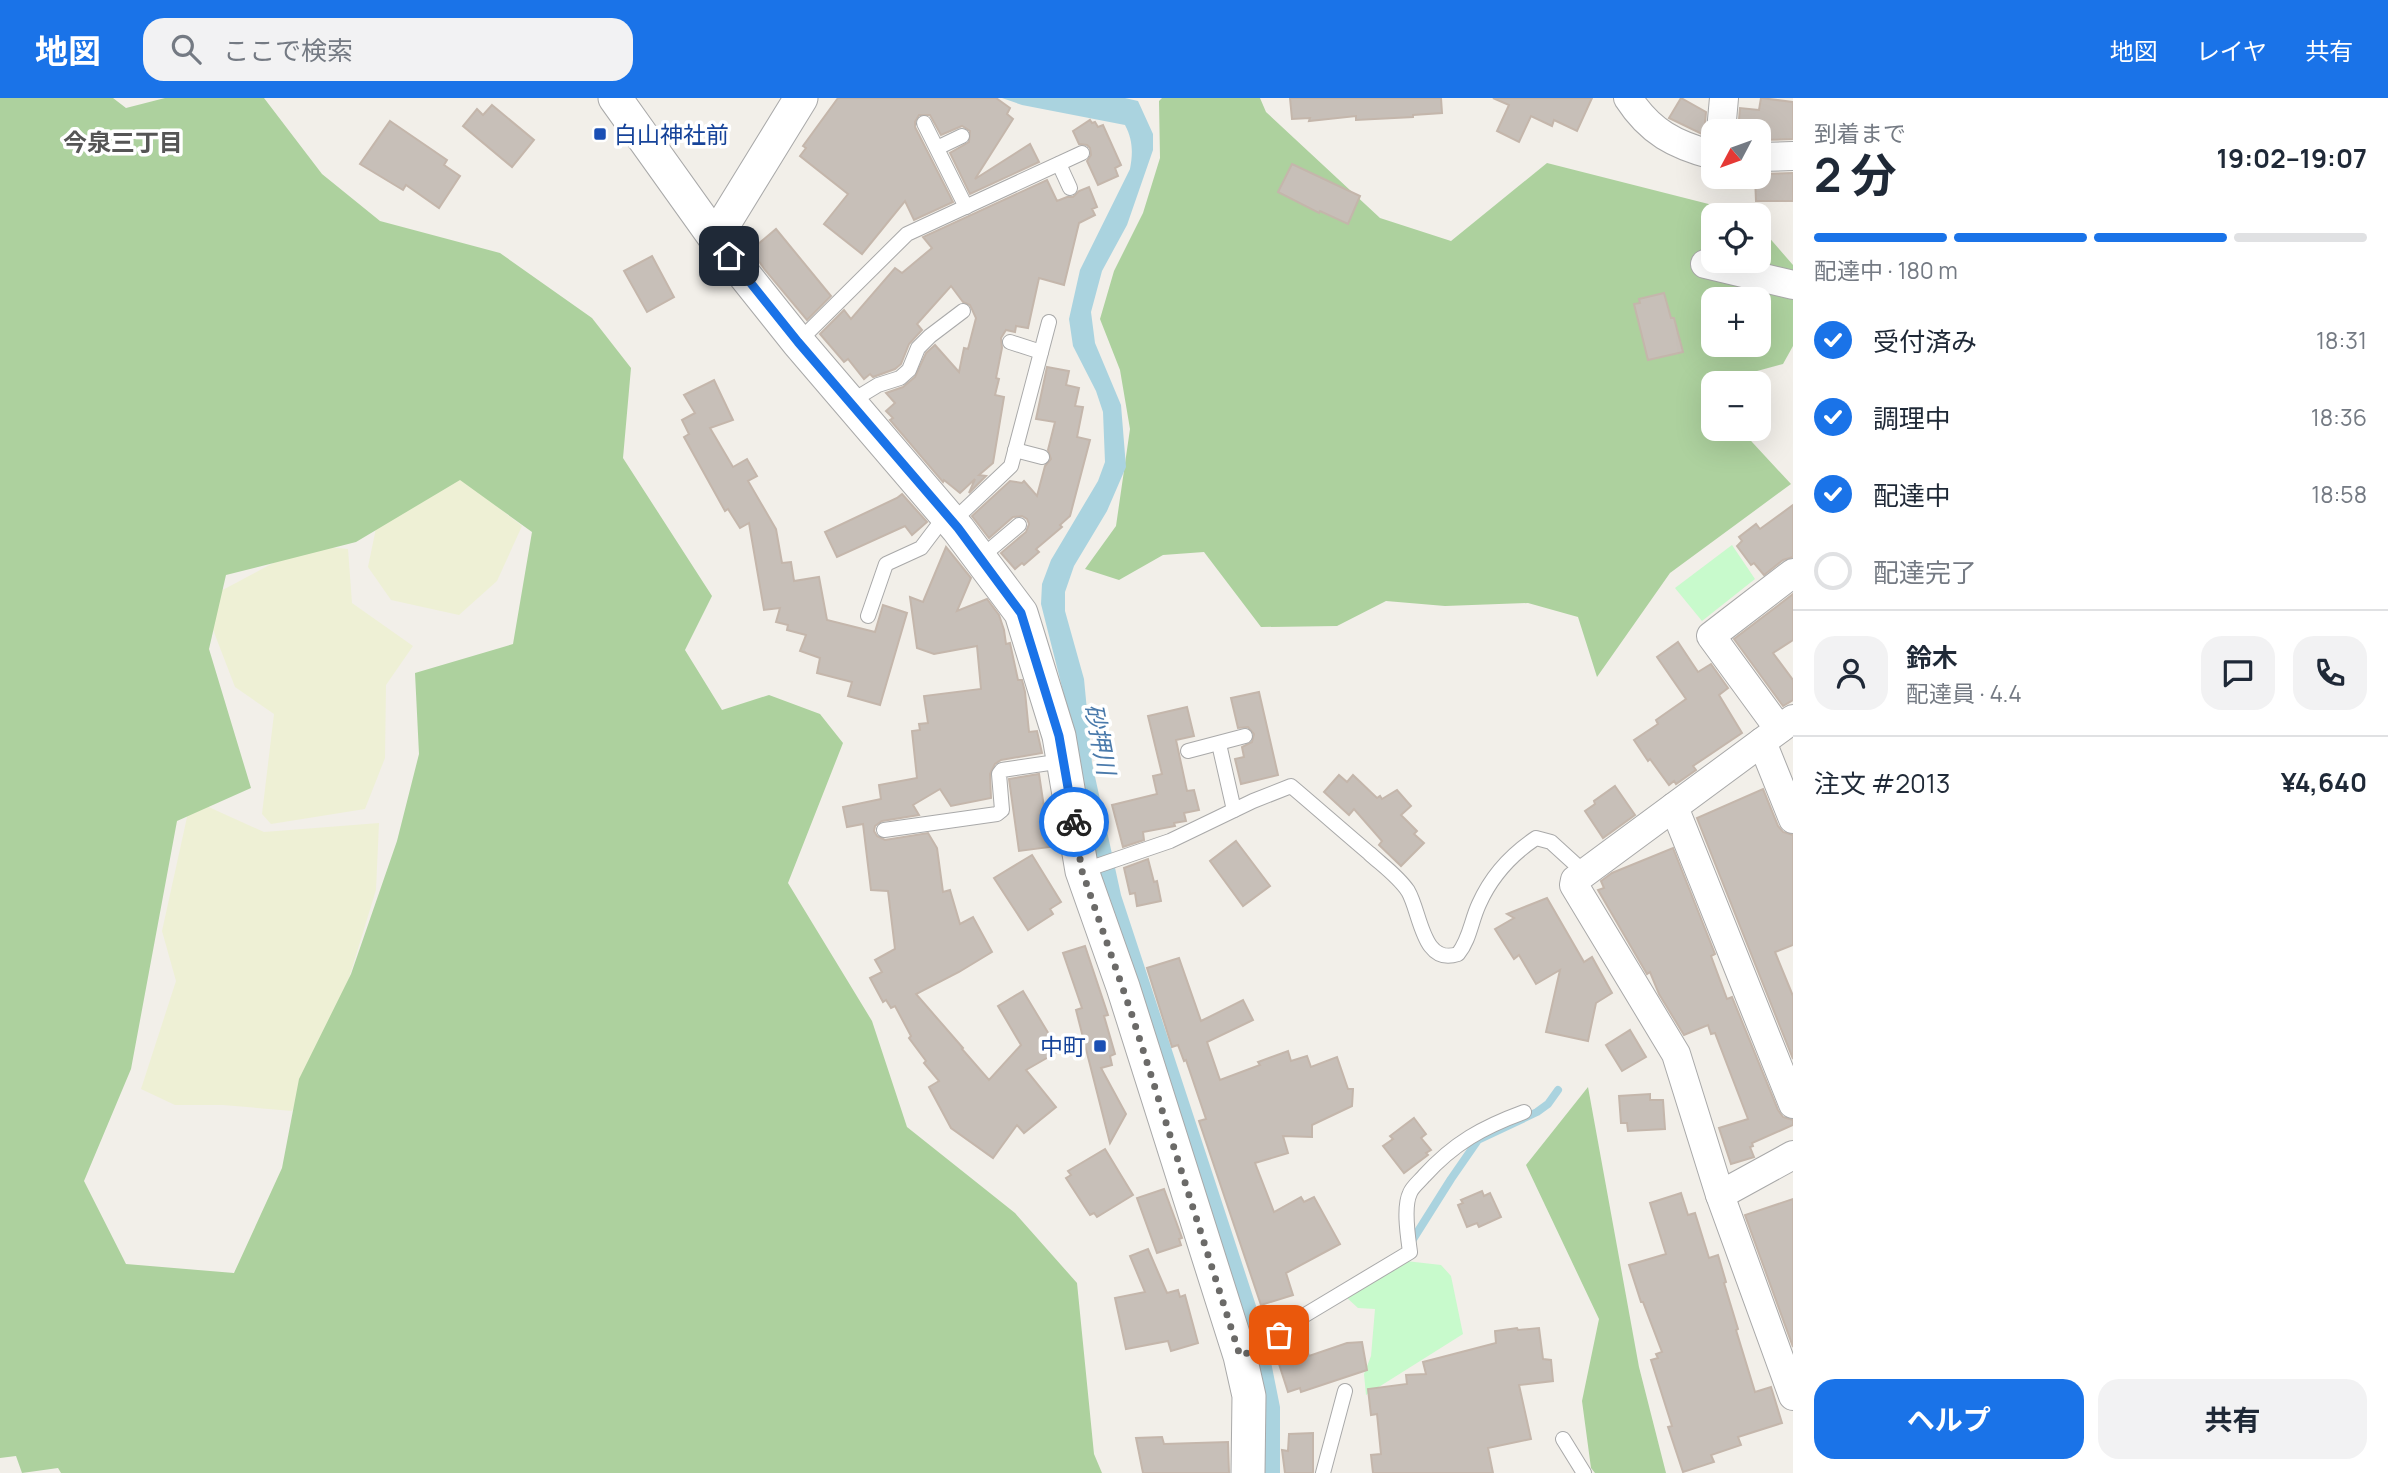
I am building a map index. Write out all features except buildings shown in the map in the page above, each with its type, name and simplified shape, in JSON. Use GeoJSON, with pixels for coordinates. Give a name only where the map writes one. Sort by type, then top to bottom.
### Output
{"type":"FeatureCollection","features":[{"type":"Feature","properties":{"kind":"street"},"geometry":{"type":"LineString","coordinates":[[615,98],[715,238],[798,342],[949,518],[1021,613],[1059,736],[1082,871],[1131,1012],[1240,1356],[1249,1396],[1248,1473]]}},
{"type":"Feature","properties":{"kind":"street"},"geometry":{"type":"LineString","coordinates":[[715,238],[801,98]]}},
{"type":"Feature","properties":{"kind":"street"},"geometry":{"type":"LineString","coordinates":[[1628,98],[1647,123],[1664,137],[1701,152]]}},
{"type":"Feature","properties":{"kind":"street"},"geometry":{"type":"LineString","coordinates":[[1722,119],[1724,98]]}},
{"type":"Feature","properties":{"kind":"street"},"geometry":{"type":"LineString","coordinates":[[1771,157],[1793,156]]}},
{"type":"Feature","properties":{"kind":"street"},"geometry":{"type":"LineString","coordinates":[[1743,273],[1793,285]]}},
{"type":"Feature","properties":{"kind":"street"},"geometry":{"type":"LineString","coordinates":[[1793,573],[1711,636],[1778,730],[1793,819]]}},
{"type":"Feature","properties":{"kind":"street"},"geometry":{"type":"LineString","coordinates":[[1778,730],[1585,873],[1574,885],[1676,1054],[1720,1195],[1793,1396]]}},
{"type":"Feature","properties":{"kind":"street"},"geometry":{"type":"LineString","coordinates":[[1674,807],[1793,1104]]}},
{"type":"Feature","properties":{"kind":"street"},"geometry":{"type":"LineString","coordinates":[[1720,1195],[1793,1155]]}},
{"type":"Feature","properties":{"kind":"lane"},"geometry":{"type":"LineString","coordinates":[[924,123],[966,207]]}},
{"type":"Feature","properties":{"kind":"lane"},"geometry":{"type":"LineString","coordinates":[[937,148],[962,136]]}},
{"type":"Feature","properties":{"kind":"lane"},"geometry":{"type":"LineString","coordinates":[[798,342],[907,234],[1082,153]]}},
{"type":"Feature","properties":{"kind":"lane"},"geometry":{"type":"LineString","coordinates":[[1059,164],[1070,188]]}},
{"type":"Feature","properties":{"kind":"lane"},"geometry":{"type":"LineString","coordinates":[[849,402],[878,384],[900,377],[909,370],[918,348],[962,312]]}},
{"type":"Feature","properties":{"kind":"lane"},"geometry":{"type":"LineString","coordinates":[[868,616],[886,564],[921,548],[949,518],[1011,466],[1049,322]]}},
{"type":"Feature","properties":{"kind":"lane"},"geometry":{"type":"LineString","coordinates":[[1010,342],[1041,352]]}},
{"type":"Feature","properties":{"kind":"lane"},"geometry":{"type":"LineString","coordinates":[[1015,450],[1042,457]]}},
{"type":"Feature","properties":{"kind":"lane"},"geometry":{"type":"LineString","coordinates":[[980,558],[1019,525]]}},
{"type":"Feature","properties":{"kind":"lane"},"geometry":{"type":"LineString","coordinates":[[1188,751],[1245,736]]}},
{"type":"Feature","properties":{"kind":"lane"},"geometry":{"type":"LineString","coordinates":[[1219,744],[1234,810]]}},
{"type":"Feature","properties":{"kind":"lane"},"geometry":{"type":"LineString","coordinates":[[884,830],[997,814],[1002,810],[999,774],[1002,770],[1063,761]]}},
{"type":"Feature","properties":{"kind":"lane"},"geometry":{"type":"LineString","coordinates":[[1082,871],[1170,841],[1291,786],[1401,881],[1413,902],[1429,946],[1441,956],[1458,954],[1467,940],[1478,905],[1490,884],[1504,865],[1536,838],[1551,842],[1585,873]]}},
{"type":"Feature","properties":{"kind":"lane"},"geometry":{"type":"LineString","coordinates":[[1240,1356],[1267,1345],[1290,1324],[1410,1252],[1407,1220],[1409,1193],[1434,1165],[1457,1145],[1489,1125],[1524,1112]]}},
{"type":"Feature","properties":{"kind":"lane"},"geometry":{"type":"LineString","coordinates":[[1323,1473],[1345,1391]]}},
{"type":"Feature","properties":{"kind":"lane"},"geometry":{"type":"LineString","coordinates":[[1563,1439],[1584,1473]]}},
{"type":"Feature","properties":{"kind":"green space"},"geometry":{"type":"Polygon","coordinates":[[[0,98],[113,98],[126,108],[165,98],[264,98],[322,174],[380,221],[500,253],[592,318],[631,368],[623,458],[712,596],[685,650],[722,710],[769,695],[820,714],[843,743],[788,883],[872,1021],[907,1127],[1015,1213],[1077,1283],[1094,1454],[1102,1473],[61,1473],[58,1468],[22,1473],[16,1456],[0,1458],[0,98]],[[460,480],[356,542],[226,575],[209,649],[251,788],[177,821],[131,1069],[84,1181],[126,1264],[234,1273],[282,1168],[299,1079],[351,974],[397,841],[419,754],[415,673],[513,644],[532,532],[460,480]]]}},
{"type":"Feature","properties":{"kind":"green space"},"geometry":{"type":"Polygon","coordinates":[[[1162,98],[1260,98],[1266,112],[1380,218],[1451,241],[1547,163],[1705,203],[1701,203],[1701,273],[1771,273],[1771,240],[1793,265],[1793,346],[1783,364],[1757,371],[1701,371],[1701,441],[1751,441],[1791,484],[1670,573],[1597,677],[1578,617],[1528,603],[1445,606],[1386,601],[1337,626],[1261,627],[1204,552],[1163,555],[1119,580],[1085,569],[1116,526],[1130,429],[1120,370],[1100,319],[1114,271],[1143,213],[1160,158],[1159,101],[1162,98]]]}},
{"type":"Feature","properties":{"kind":"green space"},"geometry":{"type":"Polygon","coordinates":[[[456,474],[522,526],[497,581],[459,615],[391,600],[368,567],[382,499],[456,474]]]}},
{"type":"Feature","properties":{"kind":"green space"},"geometry":{"type":"Polygon","coordinates":[[[307,545],[348,549],[352,603],[413,646],[386,685],[385,758],[365,809],[271,824],[262,814],[274,714],[235,687],[202,601],[307,545]]]}},
{"type":"Feature","properties":{"kind":"green space"},"geometry":{"type":"Polygon","coordinates":[[[1732,545],[1755,579],[1702,621],[1675,588],[1732,545]]]}},
{"type":"Feature","properties":{"kind":"green space"},"geometry":{"type":"Polygon","coordinates":[[[191,799],[264,832],[379,823],[376,890],[345,991],[292,1111],[223,1105],[175,1105],[141,1089],[176,981],[162,931],[191,799]]]}},
{"type":"Feature","properties":{"kind":"green space"},"geometry":{"type":"Polygon","coordinates":[[[1588,1087],[1639,1367],[1666,1473],[1595,1473],[1591,1468],[1582,1401],[1599,1319],[1526,1165],[1588,1087]]]}},
{"type":"Feature","properties":{"kind":"green space"},"geometry":{"type":"Polygon","coordinates":[[[1406,1261],[1441,1265],[1451,1276],[1463,1334],[1366,1395],[1364,1374],[1371,1356],[1375,1309],[1358,1308],[1346,1297],[1406,1261]]]}},
{"type":"Feature","properties":{"kind":"water","name":"砂押川"},"geometry":{"type":"Polygon","coordinates":[[[1002,98],[1125,98],[1138,101],[1153,134],[1153,150],[1127,225],[1102,271],[1091,312],[1095,343],[1121,405],[1126,467],[1107,511],[1074,566],[1065,592],[1065,611],[1084,679],[1092,763],[1121,895],[1263,1327],[1256,1341],[1269,1352],[1280,1407],[1280,1473],[1259,1473],[1097,878],[1065,699],[1041,604],[1042,584],[1051,560],[1098,481],[1105,462],[1103,412],[1096,391],[1073,346],[1069,319],[1080,270],[1130,169],[1131,141],[1125,125],[1022,105],[1002,98]]]}},
{"type":"Feature","properties":{"kind":"waterway"},"geometry":{"type":"LineString","coordinates":[[1410,1244],[1478,1140],[1537,1112],[1548,1104],[1558,1090]]}},
{"type":"Feature","properties":{"kind":"way so far"},"geometry":{"type":"LineString","coordinates":[[1074,822],[1082,871],[1131,1012],[1240,1356],[1267,1345],[1279,1335]]}},
{"type":"Feature","properties":{"kind":"place","name":"白山神社前"},"geometry":{"type":"Point","coordinates":[600,134]}},
{"type":"Feature","properties":{"kind":"place","name":"中町"},"geometry":{"type":"Point","coordinates":[1100,1046]}},
{"type":"Feature","properties":{"kind":"district","name":"今泉三丁目"},"geometry":{"type":"Point","coordinates":[123,141]}},
{"type":"Feature","properties":{"kind":"route"},"geometry":{"type":"LineString","coordinates":[[729,256],[798,342],[958,528],[1021,613],[1059,736],[1074,822]]}}]}
